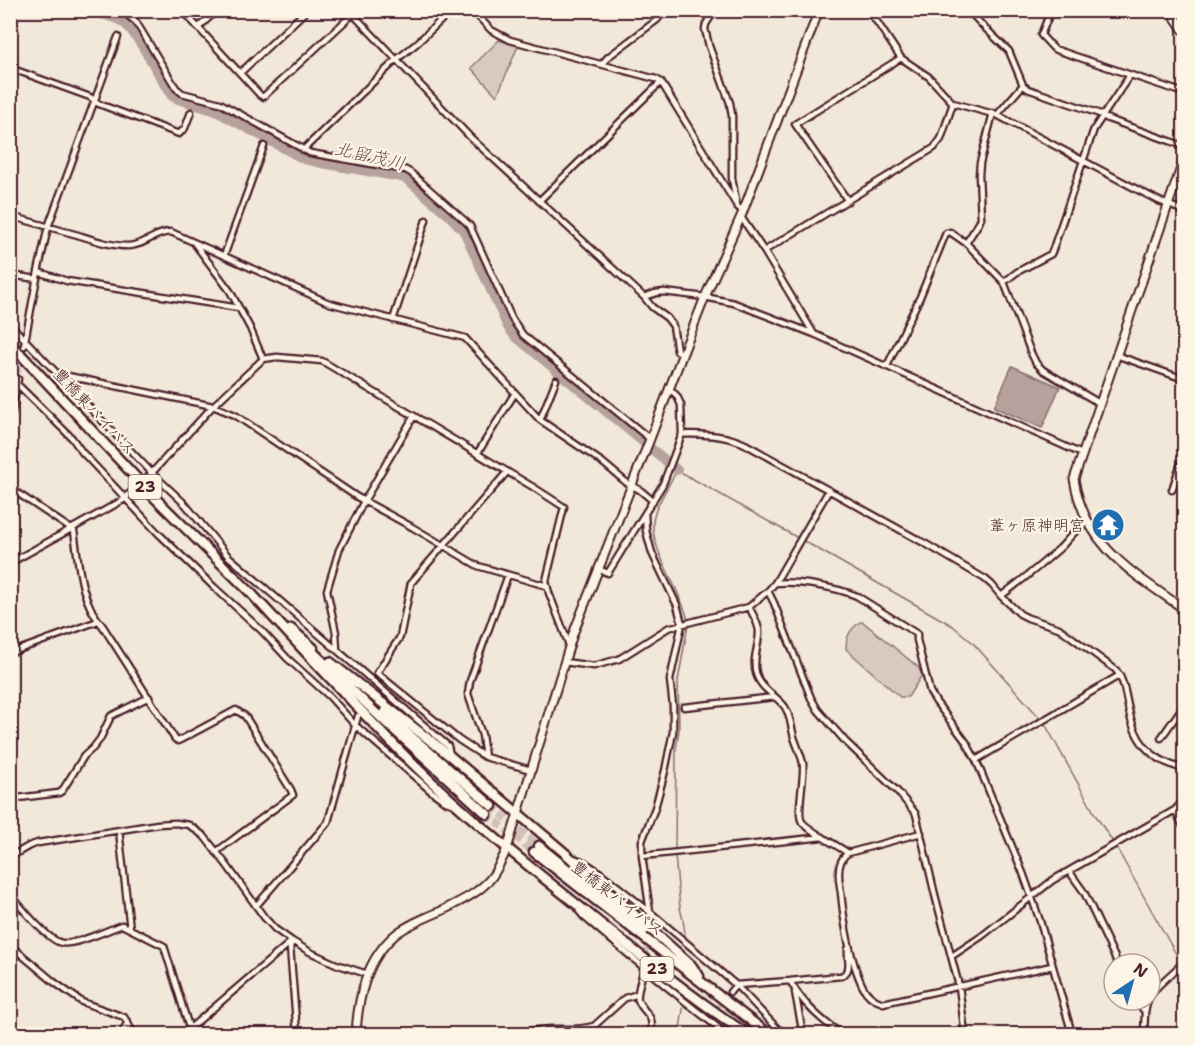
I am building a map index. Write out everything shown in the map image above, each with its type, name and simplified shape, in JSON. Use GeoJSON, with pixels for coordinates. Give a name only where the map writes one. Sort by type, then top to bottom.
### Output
{"type":"FeatureCollection","features":[{"type":"Feature","properties":{"kind":"highway","name":"豊橋東バイパス"},"geometry":{"type":"LineString","coordinates":[[10,343],[157,500],[248,590],[381,717],[489,810],[325,658],[286,625]]}},
{"type":"Feature","properties":{"kind":"highway","name":"23"},"geometry":{"type":"LineString","coordinates":[[248,590],[336,685],[406,756],[461,807]]}},
{"type":"Feature","properties":{"kind":"highway","name":"23"},"geometry":{"type":"LineString","coordinates":[[325,658],[450,756]]}},
{"type":"Feature","properties":{"kind":"highway"},"geometry":{"type":"LineString","coordinates":[[450,756],[566,854]]}},
{"type":"Feature","properties":{"kind":"highway"},"geometry":{"type":"LineString","coordinates":[[461,807],[507,849],[570,899]]}},
{"type":"Feature","properties":{"kind":"highway","name":"豊橋東バイパス"},"geometry":{"type":"LineString","coordinates":[[537,849],[699,976],[769,1035],[537,849]]}},
{"type":"Feature","properties":{"kind":"highway","name":"23"},"geometry":{"type":"LineString","coordinates":[[566,854],[691,965],[699,976]]}},
{"type":"Feature","properties":{"kind":"highway","name":"23"},"geometry":{"type":"LineString","coordinates":[[570,899],[658,970],[747,1035]]}},
{"type":"Feature","properties":{"kind":"street"},"geometry":{"type":"LineString","coordinates":[[113,10],[126,14],[136,22],[176,88],[182,93],[220,103],[310,153],[411,173],[470,226],[516,327],[648,444]]}},
{"type":"Feature","properties":{"kind":"street"},"geometry":{"type":"LineString","coordinates":[[182,10],[263,97],[351,12],[471,138],[644,297],[652,307],[667,318],[673,326],[677,351],[683,353]]}},
{"type":"Feature","properties":{"kind":"street"},"geometry":{"type":"LineString","coordinates":[[198,28],[217,10]]}},
{"type":"Feature","properties":{"kind":"street"},"geometry":{"type":"LineString","coordinates":[[240,73],[307,10]]}},
{"type":"Feature","properties":{"kind":"street"},"geometry":{"type":"LineString","coordinates":[[303,150],[396,60],[452,10]]}},
{"type":"Feature","properties":{"kind":"street"},"geometry":{"type":"LineString","coordinates":[[472,10],[491,30],[510,40],[661,82],[814,334]]}},
{"type":"Feature","properties":{"kind":"street"},"geometry":{"type":"LineString","coordinates":[[602,64],[657,20],[665,10]]}},
{"type":"Feature","properties":{"kind":"street"},"geometry":{"type":"LineString","coordinates":[[715,10],[705,29],[730,103],[732,178],[740,212]]}},
{"type":"Feature","properties":{"kind":"street"},"geometry":{"type":"LineString","coordinates":[[356,1035],[362,988],[377,956],[398,933],[462,901],[483,886],[492,877],[507,849],[569,646],[819,10]]}},
{"type":"Feature","properties":{"kind":"street"},"geometry":{"type":"LineString","coordinates":[[867,10],[901,58],[929,77],[953,103],[995,114],[1168,205],[1185,211]]}},
{"type":"Feature","properties":{"kind":"street"},"geometry":{"type":"LineString","coordinates":[[968,10],[1009,51],[1023,85],[1028,90],[1185,146]]}},
{"type":"Feature","properties":{"kind":"street"},"geometry":{"type":"LineString","coordinates":[[1045,10],[1050,13],[1041,35],[1054,49],[1185,93]]}},
{"type":"Feature","properties":{"kind":"street"},"geometry":{"type":"LineString","coordinates":[[1170,10],[1185,31]]}},
{"type":"Feature","properties":{"kind":"street"},"geometry":{"type":"LineString","coordinates":[[24,346],[48,227],[118,37]]}},
{"type":"Feature","properties":{"kind":"street"},"geometry":{"type":"LineString","coordinates":[[848,201],[795,124],[901,58]]}},
{"type":"Feature","properties":{"kind":"street"},"geometry":{"type":"LineString","coordinates":[[10,68],[90,97],[99,104],[179,134],[185,128],[191,112]]}},
{"type":"Feature","properties":{"kind":"street"},"geometry":{"type":"LineString","coordinates":[[1004,282],[1017,272],[1051,254],[1094,129],[1130,75]]}},
{"type":"Feature","properties":{"kind":"street"},"geometry":{"type":"LineString","coordinates":[[539,201],[661,82]]}},
{"type":"Feature","properties":{"kind":"street"},"geometry":{"type":"LineString","coordinates":[[966,243],[981,218],[980,163],[995,114],[1023,85]]}},
{"type":"Feature","properties":{"kind":"street"},"geometry":{"type":"LineString","coordinates":[[764,251],[934,148],[941,139],[953,103]]}},
{"type":"Feature","properties":{"kind":"street"},"geometry":{"type":"LineString","coordinates":[[224,256],[264,146]]}},
{"type":"Feature","properties":{"kind":"street"},"geometry":{"type":"LineString","coordinates":[[1185,159],[1074,479],[1077,497],[1087,522],[1102,544],[1119,562],[1185,609]]}},
{"type":"Feature","properties":{"kind":"street"},"geometry":{"type":"LineString","coordinates":[[10,216],[117,246],[138,244],[163,232],[178,234],[329,303],[465,338],[540,420],[602,462],[653,501]]}},
{"type":"Feature","properties":{"kind":"street"},"geometry":{"type":"LineString","coordinates":[[393,320],[426,220]]}},
{"type":"Feature","properties":{"kind":"street"},"geometry":{"type":"LineString","coordinates":[[887,366],[920,297],[946,233],[950,232],[966,243],[1004,282],[1030,353],[1036,363],[1043,370],[1100,403]]}},
{"type":"Feature","properties":{"kind":"street"},"geometry":{"type":"LineString","coordinates":[[194,242],[239,308],[263,358]]}},
{"type":"Feature","properties":{"kind":"street"},"geometry":{"type":"LineString","coordinates":[[38,272],[67,281],[239,308]]}},
{"type":"Feature","properties":{"kind":"street"},"geometry":{"type":"LineString","coordinates":[[10,275],[37,279]]}},
{"type":"Feature","properties":{"kind":"street"},"geometry":{"type":"LineString","coordinates":[[644,297],[656,292],[664,292],[734,303],[814,334],[1083,454]]}},
{"type":"Feature","properties":{"kind":"street"},"geometry":{"type":"LineString","coordinates":[[10,324],[150,475],[185,504],[228,556],[337,650],[372,684],[448,746],[450,756]]}},
{"type":"Feature","properties":{"kind":"street"},"geometry":{"type":"LineString","coordinates":[[1116,355],[1185,379]]}},
{"type":"Feature","properties":{"kind":"street"},"geometry":{"type":"LineString","coordinates":[[150,475],[213,406],[263,358],[322,361],[564,507],[546,581],[569,646]]}},
{"type":"Feature","properties":{"kind":"street"},"geometry":{"type":"LineString","coordinates":[[58,374],[213,406],[235,415],[364,501],[478,566],[547,586]]}},
{"type":"Feature","properties":{"kind":"street"},"geometry":{"type":"LineString","coordinates":[[10,377],[18,382],[72,438],[158,533],[330,697],[355,725],[446,802],[461,807]]}},
{"type":"Feature","properties":{"kind":"street"},"geometry":{"type":"LineString","coordinates":[[540,420],[556,380]]}},
{"type":"Feature","properties":{"kind":"street"},"geometry":{"type":"LineString","coordinates":[[10,422],[18,382]]}},
{"type":"Feature","properties":{"kind":"street"},"geometry":{"type":"LineString","coordinates":[[598,569],[608,573],[653,501],[669,470],[682,434],[681,405],[677,396],[669,388]]}},
{"type":"Feature","properties":{"kind":"street"},"geometry":{"type":"LineString","coordinates":[[477,454],[515,393]]}},
{"type":"Feature","properties":{"kind":"street"},"geometry":{"type":"LineString","coordinates":[[337,650],[336,633],[327,590],[339,550],[364,501],[414,416]]}},
{"type":"Feature","properties":{"kind":"street"},"geometry":{"type":"LineString","coordinates":[[682,434],[732,438],[926,544],[985,579],[1020,614],[1059,628],[1120,675],[1130,720],[1137,736],[1150,753],[1173,766],[1185,769]]}},
{"type":"Feature","properties":{"kind":"street"},"geometry":{"type":"LineString","coordinates":[[1172,490],[1185,454]]}},
{"type":"Feature","properties":{"kind":"street"},"geometry":{"type":"LineString","coordinates":[[507,472],[411,583],[400,637],[377,673],[459,740],[485,757],[531,770]]}},
{"type":"Feature","properties":{"kind":"street"},"geometry":{"type":"LineString","coordinates":[[10,488],[74,531],[86,599],[175,739],[178,741],[239,710],[291,790],[293,795],[216,852]]}},
{"type":"Feature","properties":{"kind":"street"},"geometry":{"type":"LineString","coordinates":[[564,662],[594,666],[619,659],[668,628],[749,607],[775,583],[829,490]]}},
{"type":"Feature","properties":{"kind":"street"},"geometry":{"type":"LineString","coordinates":[[10,563],[125,499],[130,494]]}},
{"type":"Feature","properties":{"kind":"street"},"geometry":{"type":"LineString","coordinates":[[645,513],[646,531],[652,553],[686,623],[670,680],[673,732],[655,808],[642,841],[651,924]]}},
{"type":"Feature","properties":{"kind":"street"},"geometry":{"type":"LineString","coordinates":[[1000,596],[1029,575],[1064,544],[1077,528],[1087,522]]}},
{"type":"Feature","properties":{"kind":"street"},"geometry":{"type":"LineString","coordinates":[[485,757],[482,735],[468,693],[470,681],[508,575]]}},
{"type":"Feature","properties":{"kind":"street"},"geometry":{"type":"LineString","coordinates":[[775,583],[800,584],[849,593],[917,634],[930,692],[966,742],[976,760],[1032,897],[1072,1035]]}},
{"type":"Feature","properties":{"kind":"street"},"geometry":{"type":"LineString","coordinates":[[768,591],[811,698],[818,710],[845,741],[898,792],[916,814],[960,986],[964,1035]]}},
{"type":"Feature","properties":{"kind":"street"},"geometry":{"type":"LineString","coordinates":[[749,607],[759,630],[754,658],[755,672],[762,686],[783,704],[791,718],[803,764],[800,817],[804,825],[848,853]]}},
{"type":"Feature","properties":{"kind":"street"},"geometry":{"type":"LineString","coordinates":[[10,653],[99,621]]}},
{"type":"Feature","properties":{"kind":"street"},"geometry":{"type":"LineString","coordinates":[[976,760],[1120,675]]}},
{"type":"Feature","properties":{"kind":"street"},"geometry":{"type":"LineString","coordinates":[[10,799],[62,791],[84,756],[100,739],[111,716],[149,697]]}},
{"type":"Feature","properties":{"kind":"street"},"geometry":{"type":"LineString","coordinates":[[684,707],[775,697]]}},
{"type":"Feature","properties":{"kind":"street"},"geometry":{"type":"LineString","coordinates":[[1161,738],[1185,705]]}},
{"type":"Feature","properties":{"kind":"street"},"geometry":{"type":"LineString","coordinates":[[256,906],[328,822],[358,716]]}},
{"type":"Feature","properties":{"kind":"street"},"geometry":{"type":"LineString","coordinates":[[952,956],[982,936],[1053,880],[1175,810],[1185,800]]}},
{"type":"Feature","properties":{"kind":"street"},"geometry":{"type":"LineString","coordinates":[[1175,810],[1184,827]]}},
{"type":"Feature","properties":{"kind":"street"},"geometry":{"type":"LineString","coordinates":[[10,857],[38,843],[158,824],[189,825],[204,836],[275,929],[310,952],[336,964],[367,974]]}},
{"type":"Feature","properties":{"kind":"street"},"geometry":{"type":"LineString","coordinates":[[119,830],[130,929]]}},
{"type":"Feature","properties":{"kind":"street"},"geometry":{"type":"LineString","coordinates":[[921,832],[848,853],[841,861],[839,874],[843,916],[849,946],[862,986],[869,995],[883,1003],[1052,966]]}},
{"type":"Feature","properties":{"kind":"street"},"geometry":{"type":"LineString","coordinates":[[642,856],[824,837]]}},
{"type":"Feature","properties":{"kind":"street"},"geometry":{"type":"LineString","coordinates":[[566,854],[594,868],[650,912],[736,985],[778,1029],[787,1035]]}},
{"type":"Feature","properties":{"kind":"street"},"geometry":{"type":"LineString","coordinates":[[1069,871],[1078,881],[1112,952]]}},
{"type":"Feature","properties":{"kind":"street"},"geometry":{"type":"LineString","coordinates":[[10,894],[53,940],[61,943],[75,942],[122,925],[164,946],[190,1032],[292,941]]}},
{"type":"Feature","properties":{"kind":"street"},"geometry":{"type":"LineString","coordinates":[[570,899],[584,917],[667,987],[710,1017],[726,1035]]}},
{"type":"Feature","properties":{"kind":"street"},"geometry":{"type":"LineString","coordinates":[[292,941],[290,947],[297,1035]]}},
{"type":"Feature","properties":{"kind":"street"},"geometry":{"type":"LineString","coordinates":[[10,945],[82,1002],[120,1014],[128,1022],[134,1035]]}},
{"type":"Feature","properties":{"kind":"street"},"geometry":{"type":"LineString","coordinates":[[730,992],[736,985],[841,976],[849,969],[849,946]]}},
{"type":"Feature","properties":{"kind":"street"},"geometry":{"type":"LineString","coordinates":[[1162,982],[1183,964]]}},
{"type":"Feature","properties":{"kind":"street"},"geometry":{"type":"LineString","coordinates":[[643,971],[638,994],[653,1025],[650,1035]]}},
{"type":"Feature","properties":{"kind":"street"},"geometry":{"type":"LineString","coordinates":[[790,981],[795,990],[823,1020],[842,1035]]}},
{"type":"Feature","properties":{"kind":"street"},"geometry":{"type":"LineString","coordinates":[[795,990],[803,1035]]}},
{"type":"Feature","properties":{"kind":"street"},"geometry":{"type":"LineString","coordinates":[[509,1035],[526,1031],[571,1030],[594,1026],[625,998],[638,994]]}},
{"type":"Feature","properties":{"kind":"street"},"geometry":{"type":"LineString","coordinates":[[1144,1035],[1145,1012]]}},
{"type":"Feature","properties":{"kind":"street"},"geometry":{"type":"LineString","coordinates":[[121,1035],[128,1022]]}},
{"type":"Feature","properties":{"kind":"shaded area"},"geometry":{"type":"Polygon","coordinates":[[[499,40],[518,46],[497,96],[471,68],[499,40]]]}},
{"type":"Feature","properties":{"kind":"shaded area"},"geometry":{"type":"Polygon","coordinates":[[[1012,366],[1060,387],[1042,428],[994,407],[1012,366]]]}},
{"type":"Feature","properties":{"kind":"shaded area"},"geometry":{"type":"Polygon","coordinates":[[[860,622],[863,622],[918,667],[922,675],[908,697],[900,697],[846,649],[849,634],[860,622]]]}},
{"type":"Feature","properties":{"kind":"waterway","name":"北留茂川"},"geometry":{"type":"LineString","coordinates":[[89,10],[116,19],[129,28],[172,96],[216,111],[304,159],[408,180],[464,231],[508,327],[515,336],[677,470]]}},
{"type":"Feature","properties":{"kind":"waterway"},"geometry":{"type":"LineString","coordinates":[[688,621],[660,554],[653,528],[656,510],[677,470],[798,538]]}},
{"type":"Feature","properties":{"kind":"waterway"},"geometry":{"type":"LineString","coordinates":[[802,540],[953,626],[973,643],[1040,718]]}},
{"type":"Feature","properties":{"kind":"waterway"},"geometry":{"type":"LineString","coordinates":[[675,850],[676,749],[679,730],[678,681],[688,625]]}},
{"type":"Feature","properties":{"kind":"waterway"},"geometry":{"type":"LineString","coordinates":[[1044,722],[1113,842]]}},
{"type":"Feature","properties":{"kind":"waterway"},"geometry":{"type":"LineString","coordinates":[[1116,847],[1181,963]]}},
{"type":"Feature","properties":{"kind":"waterway"},"geometry":{"type":"LineString","coordinates":[[675,855],[680,908],[686,939]]}},
{"type":"Feature","properties":{"kind":"waterway"},"geometry":{"type":"LineString","coordinates":[[1182,967],[1184,975]]}},
{"type":"Feature","properties":{"kind":"waterway"},"geometry":{"type":"LineString","coordinates":[[679,1034],[684,1004]]}},
{"type":"Feature","properties":{"kind":"tunnel"},"geometry":{"type":"LineString","coordinates":[[18,379],[24,346]]}},
{"type":"Feature","properties":{"kind":"tunnel"},"geometry":{"type":"LineString","coordinates":[[130,493],[148,477]]}},
{"type":"Feature","properties":{"kind":"tunnel"},"geometry":{"type":"LineString","coordinates":[[360,712],[371,687]]}},
{"type":"Feature","properties":{"kind":"tunnel"},"geometry":{"type":"LineString","coordinates":[[492,806],[539,846]]}},
{"type":"Feature","properties":{"kind":"tunnel"},"geometry":{"type":"LineString","coordinates":[[487,814],[534,852]]}},
{"type":"Feature","properties":{"kind":"tunnel"},"geometry":{"type":"LineString","coordinates":[[645,959],[650,929]]}},
{"type":"Feature","properties":{"kind":"tunnel"},"geometry":{"type":"LineString","coordinates":[[713,1012],[730,992]]}},
{"type":"Feature","properties":{"kind":"place","name":"葦ヶ原神明宮"},"geometry":{"type":"Point","coordinates":[1108,525]}}]}
